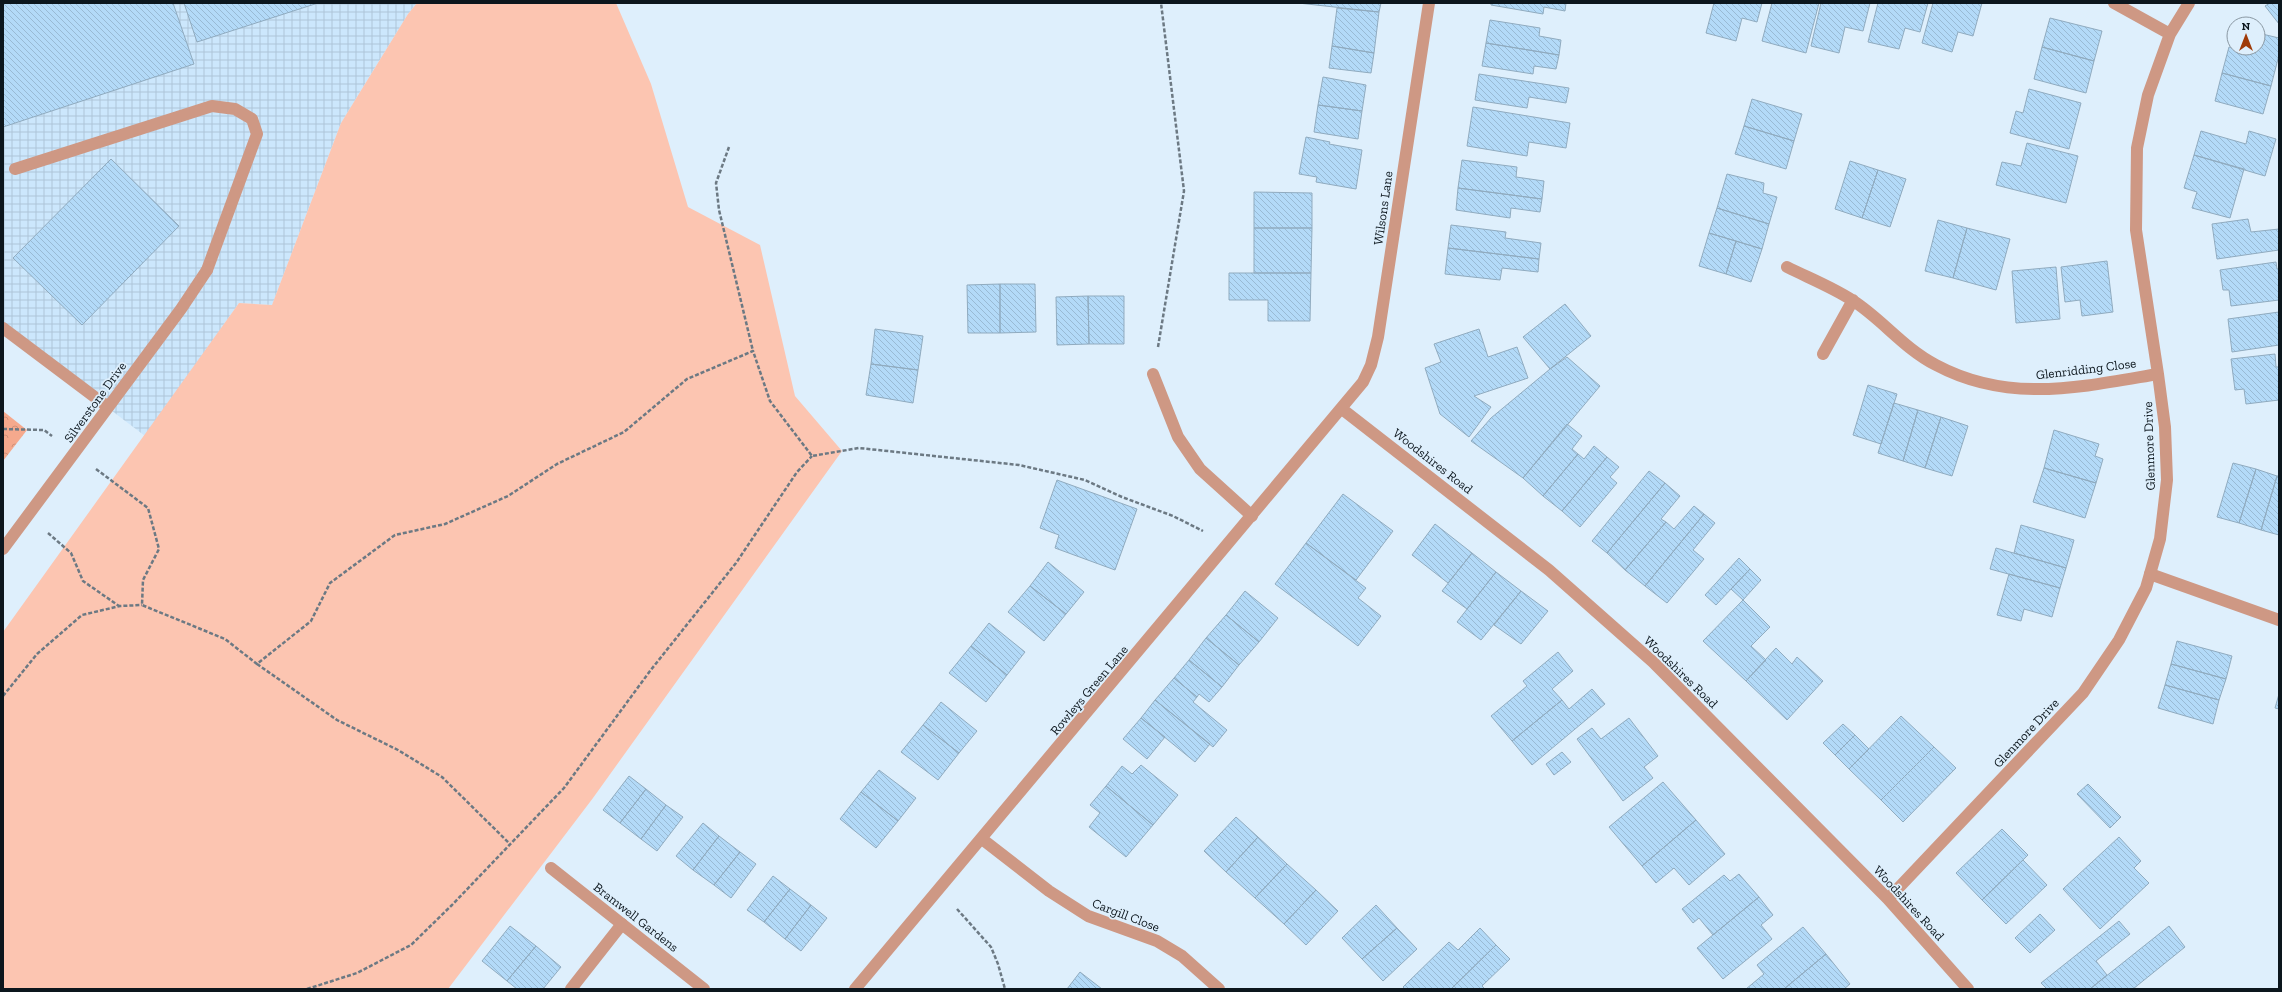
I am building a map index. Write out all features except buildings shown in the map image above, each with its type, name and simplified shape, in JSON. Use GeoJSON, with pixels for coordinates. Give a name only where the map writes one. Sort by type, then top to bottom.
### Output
{"type":"FeatureCollection","features":[{"type":"Feature","properties":{"kind":"street","name":"Wilsons Lane"},"geometry":{"type":"LineString","coordinates":[[1342,409],[1367,374],[1378,337],[1428,3]]}},
{"type":"Feature","properties":{"kind":"street"},"geometry":{"type":"LineString","coordinates":[[2114,3],[2170,34]]}},
{"type":"Feature","properties":{"kind":"street","name":"Glenmore Drive"},"geometry":{"type":"LineString","coordinates":[[1888,899],[2083,693],[2119,640],[2146,588],[2160,539],[2167,480],[2165,427],[2136,230],[2137,148],[2148,95],[2170,34],[2189,3]]}},
{"type":"Feature","properties":{"kind":"street","name":"Silverstone Drive"},"geometry":{"type":"LineString","coordinates":[[3,549],[181,310],[207,270],[257,134],[252,119],[236,109],[212,106],[15,170]]}},
{"type":"Feature","properties":{"kind":"street","name":"Glenridding Close"},"geometry":{"type":"LineString","coordinates":[[1787,267],[1853,300],[1904,344],[1935,365],[1976,383],[2029,390],[2080,387],[2158,374]]}},
{"type":"Feature","properties":{"kind":"street"},"geometry":{"type":"LineString","coordinates":[[1823,354],[1853,300]]}},
{"type":"Feature","properties":{"kind":"street"},"geometry":{"type":"LineString","coordinates":[[3,328],[108,407]]}},
{"type":"Feature","properties":{"kind":"street"},"geometry":{"type":"LineString","coordinates":[[1153,374],[1178,437],[1200,469],[1252,516]]}},
{"type":"Feature","properties":{"kind":"street","name":"Rowleys Green Lane"},"geometry":{"type":"LineString","coordinates":[[855,989],[1342,409]]}},
{"type":"Feature","properties":{"kind":"street","name":"Woodshires Road"},"geometry":{"type":"LineString","coordinates":[[1342,409],[1549,570],[1641,652],[1888,899],[1968,989]]}},
{"type":"Feature","properties":{"kind":"street"},"geometry":{"type":"LineString","coordinates":[[2150,574],[2279,620]]}},
{"type":"Feature","properties":{"kind":"street","name":"Cargill Close"},"geometry":{"type":"LineString","coordinates":[[982,839],[1049,891],[1088,916],[1157,941],[1182,956],[1219,989]]}},
{"type":"Feature","properties":{"kind":"street","name":"Bramwell Gardens"},"geometry":{"type":"LineString","coordinates":[[551,868],[704,989]]}},
{"type":"Feature","properties":{"kind":"street"},"geometry":{"type":"LineString","coordinates":[[571,989],[622,924]]}},
{"type":"Feature","properties":{"kind":"path"},"geometry":{"type":"LineString","coordinates":[[1153,374],[1184,191],[1161,3]]}},
{"type":"Feature","properties":{"kind":"path"},"geometry":{"type":"LineString","coordinates":[[729,147],[716,183],[719,210],[753,351],[770,401],[812,456]]}},
{"type":"Feature","properties":{"kind":"path"},"geometry":{"type":"LineString","coordinates":[[257,664],[311,621],[330,583],[395,535],[445,524],[508,496],[557,464],[624,432],[687,379],[753,351]]}},
{"type":"Feature","properties":{"kind":"path"},"geometry":{"type":"LineString","coordinates":[[3,429],[44,430],[74,454],[148,508],[159,549],[143,580],[142,605]]}},
{"type":"Feature","properties":{"kind":"path"},"geometry":{"type":"LineString","coordinates":[[307,989],[356,973],[411,945],[564,788],[650,671],[736,563],[797,472],[812,456],[859,448],[1012,464],[1056,473],[1085,480],[1122,497],[1173,516],[1204,531],[1226,548]]}},
{"type":"Feature","properties":{"kind":"path"},"geometry":{"type":"LineString","coordinates":[[26,518],[55,537],[71,553],[83,581],[120,606]]}},
{"type":"Feature","properties":{"kind":"path"},"geometry":{"type":"LineString","coordinates":[[3,696],[37,654],[82,615],[120,606],[142,605],[225,639],[257,664],[337,720],[398,750],[442,777],[510,844]]}},
{"type":"Feature","properties":{"kind":"path"},"geometry":{"type":"LineString","coordinates":[[939,890],[991,947],[998,964],[1005,989]]}},
{"type":"Feature","properties":{"kind":"shaded area"},"geometry":{"type":"Polygon","coordinates":[[[3,3],[417,3],[408,14],[341,123],[272,305],[239,303],[145,436],[3,328],[3,3]]]}},
{"type":"Feature","properties":{"kind":"shaded area"},"geometry":{"type":"Polygon","coordinates":[[[417,3],[616,3],[651,84],[688,207],[760,245],[795,396],[842,451],[593,798],[448,989],[3,989],[3,632],[239,303],[272,305],[341,123],[408,14],[417,3]]]}},
{"type":"Feature","properties":{"kind":"green space"},"geometry":{"type":"Polygon","coordinates":[[[3,411],[27,430],[3,461],[3,411]]]}}]}
